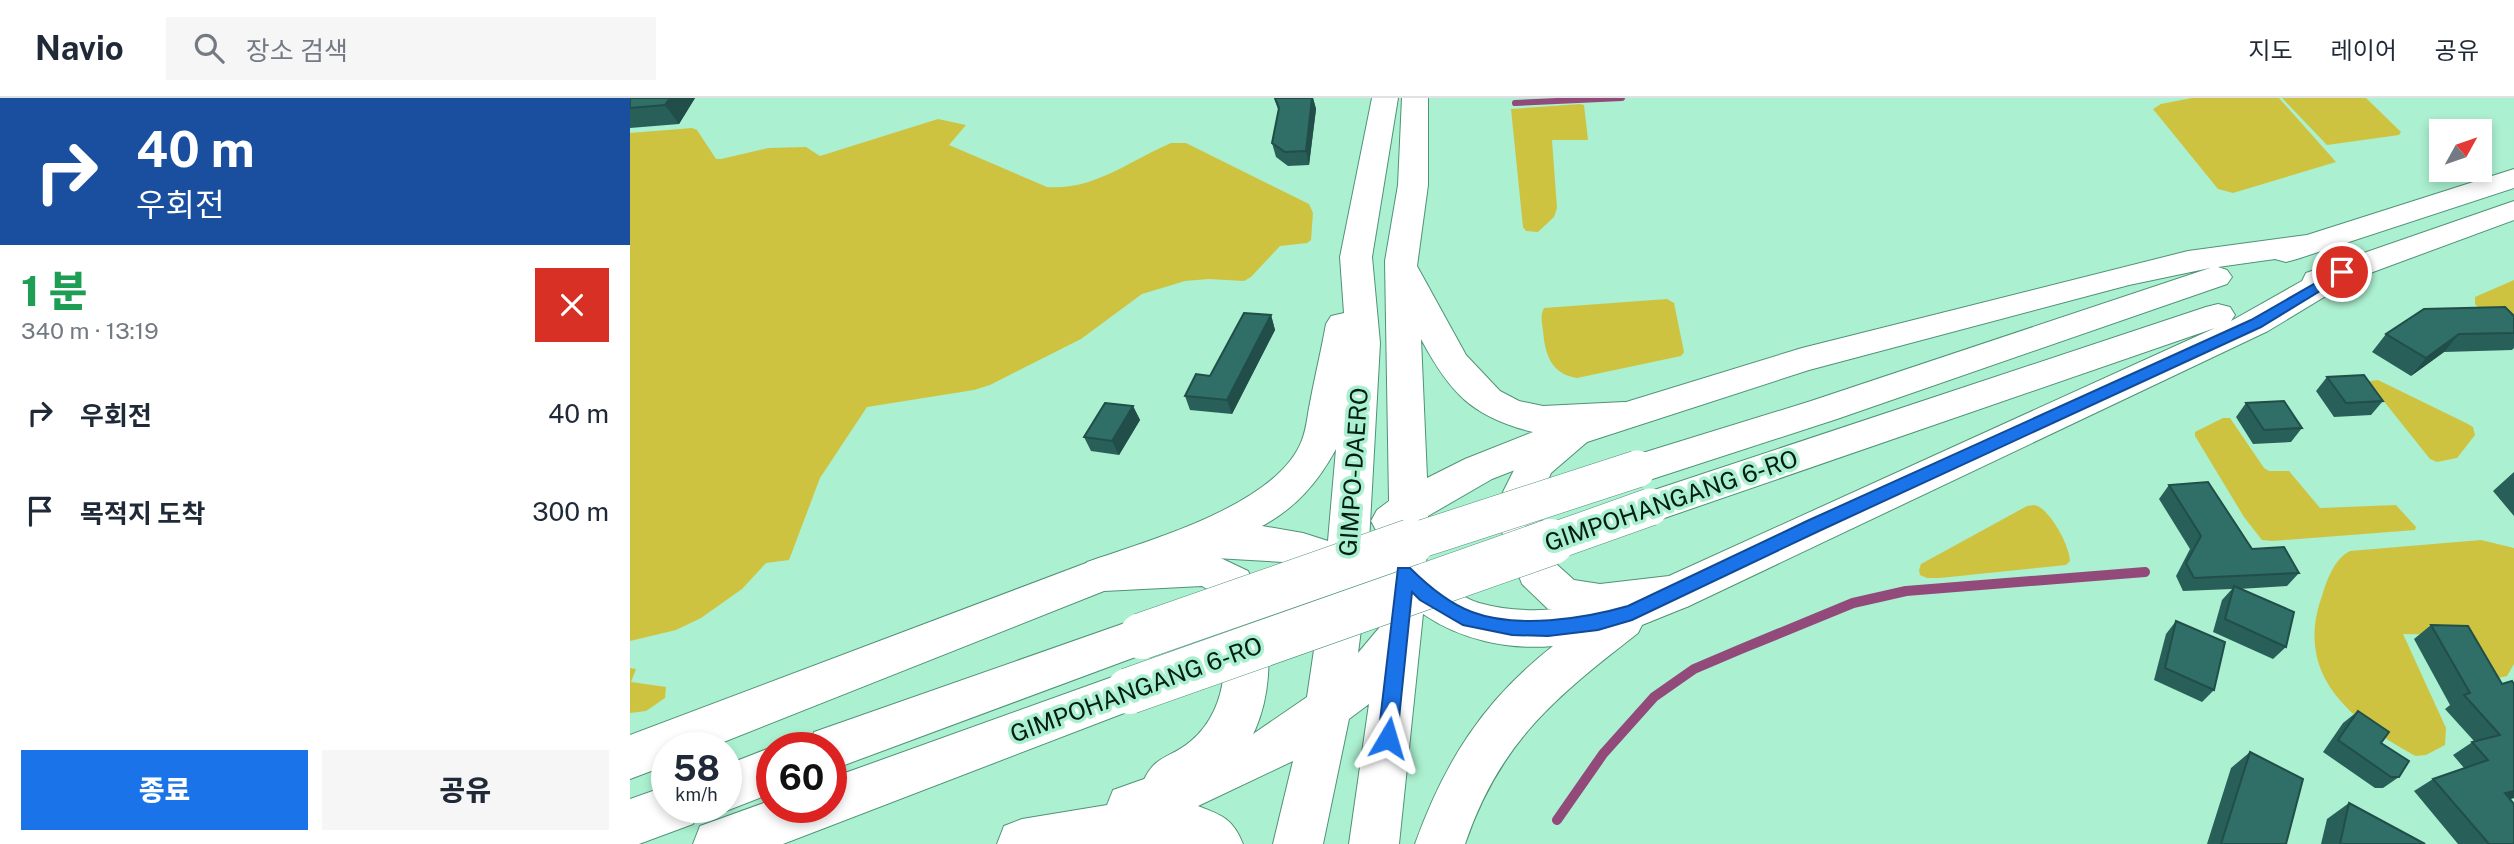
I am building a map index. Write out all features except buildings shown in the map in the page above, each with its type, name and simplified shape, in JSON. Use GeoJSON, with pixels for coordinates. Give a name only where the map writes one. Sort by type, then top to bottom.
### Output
{"type":"FeatureCollection","features":[{"type":"Feature","properties":{"kind":"street","name":"GIMPO-DAERO"},"geometry":{"type":"LineString","coordinates":[[1362,518],[1363,343],[1356,257],[1385,98]]}},
{"type":"Feature","properties":{"kind":"street","name":"GIMPO-DAERO"},"geometry":{"type":"LineString","coordinates":[[1374,844],[1400,635],[1409,507],[1401,261],[1413,185],[1415,98]]}},
{"type":"Feature","properties":{"kind":"street","name":"GIMPOHANGANG 6-RO"},"geometry":{"type":"LineString","coordinates":[[847,796],[1129,691],[1643,488],[1824,410],[2311,244],[2514,178]]}},
{"type":"Feature","properties":{"kind":"street","name":"GIMPOHANGANG 6-RO"},"geometry":{"type":"LineString","coordinates":[[847,742],[1431,535],[1643,488],[2111,353],[2514,210]]}},
{"type":"Feature","properties":{"kind":"street"},"geometry":{"type":"LineString","coordinates":[[1362,518],[1409,507],[1477,470],[1527,448],[1802,360],[2188,261],[2311,244]]}},
{"type":"Feature","properties":{"kind":"street"},"geometry":{"type":"LineString","coordinates":[[630,757],[1102,574],[1198,541],[1271,500],[1297,479],[1314,456],[1320,442],[1356,257]]}},
{"type":"Feature","properties":{"kind":"street"},"geometry":{"type":"LineString","coordinates":[[1401,261],[1437,335],[1476,393],[1503,411],[1531,418],[1624,415]]}},
{"type":"Feature","properties":{"kind":"street"},"geometry":{"type":"LineString","coordinates":[[1362,518],[1404,573],[1426,595],[1469,620],[1512,627],[1548,628],[1598,623],[1632,613],[1813,526],[2256,323],[2342,272]]}},
{"type":"Feature","properties":{"kind":"street"},"geometry":{"type":"LineString","coordinates":[[1574,432],[1535,464],[1522,494],[1520,527],[1537,572],[1563,596],[1600,602],[1674,593]]}},
{"type":"Feature","properties":{"kind":"street"},"geometry":{"type":"LineString","coordinates":[[1346,566],[1362,518]]}},
{"type":"Feature","properties":{"kind":"street"},"geometry":{"type":"LineString","coordinates":[[1022,844],[1200,782],[1270,750],[1358,686],[1400,635],[1368,583],[1346,566],[1325,555],[1282,543],[1198,541]]}},
{"type":"Feature","properties":{"kind":"street","name":"GIMPO-DAERO"},"geometry":{"type":"LineString","coordinates":[[1298,844],[1328,708],[1346,566]]}},
{"type":"Feature","properties":{"kind":"street"},"geometry":{"type":"LineString","coordinates":[[1102,574],[1183,568],[1208,569],[1233,583],[1244,615],[1247,651],[1244,695],[1232,726],[1209,756],[1130,807]]}},
{"type":"Feature","properties":{"kind":"street"},"geometry":{"type":"LineString","coordinates":[[1440,844],[1455,807],[1483,753],[1519,705],[1549,677],[1632,613]]}},
{"type":"Feature","properties":{"kind":"street"},"geometry":{"type":"LineString","coordinates":[[630,823],[651,816]]}},
{"type":"Feature","properties":{"kind":"street"},"geometry":{"type":"LineString","coordinates":[[718,844],[775,823]]}},
{"type":"Feature","properties":{"kind":"street"},"geometry":{"type":"LineString","coordinates":[[1022,844],[1156,824],[1183,825],[1205,833],[1218,844]]}},
{"type":"Feature","properties":{"kind":"shaded area"},"geometry":{"type":"Polygon","coordinates":[[[2192,98],[2279,98],[2336,162],[2233,193],[2218,189],[2153,109],[2161,104],[2192,98]]]}},
{"type":"Feature","properties":{"kind":"shaded area"},"geometry":{"type":"Polygon","coordinates":[[[2282,98],[2366,98],[2401,132],[2399,135],[2327,145],[2282,98]]]}},
{"type":"Feature","properties":{"kind":"shaded area"},"geometry":{"type":"Polygon","coordinates":[[[1584,105],[1588,140],[1552,140],[1557,208],[1554,217],[1538,232],[1526,231],[1523,227],[1511,109],[1584,105]]]}},
{"type":"Feature","properties":{"kind":"shaded area"},"geometry":{"type":"Polygon","coordinates":[[[938,119],[966,125],[949,145],[1047,187],[1064,187],[1096,179],[1171,143],[1186,143],[1309,204],[1313,213],[1311,240],[1307,243],[1280,246],[1244,281],[1185,281],[1142,294],[1081,339],[990,385],[974,390],[867,407],[820,478],[789,560],[766,563],[742,589],[701,618],[676,630],[630,641],[630,133],[692,128],[697,130],[716,159],[768,148],[806,147],[820,156],[938,119]]]}},
{"type":"Feature","properties":{"kind":"shaded area"},"geometry":{"type":"Polygon","coordinates":[[[2514,280],[2514,344],[2475,304],[2475,297],[2514,280]]]}},
{"type":"Feature","properties":{"kind":"shaded area"},"geometry":{"type":"Polygon","coordinates":[[[1667,299],[1674,303],[1684,352],[1681,356],[1577,378],[1561,372],[1551,362],[1544,339],[1544,308],[1667,299]]]}},
{"type":"Feature","properties":{"kind":"shaded area"},"geometry":{"type":"Polygon","coordinates":[[[2378,380],[2466,423],[2473,427],[2475,435],[2457,458],[2437,462],[2430,459],[2370,384],[2370,381],[2378,380]]]}},
{"type":"Feature","properties":{"kind":"shaded area"},"geometry":{"type":"Polygon","coordinates":[[[2223,418],[2230,418],[2264,468],[2269,471],[2289,471],[2320,508],[2396,505],[2416,527],[2415,530],[2262,540],[2244,517],[2195,436],[2195,432],[2223,418]]]}},
{"type":"Feature","properties":{"kind":"shaded area"},"geometry":{"type":"Polygon","coordinates":[[[2034,505],[2046,512],[2063,537],[2070,561],[2066,565],[1940,578],[1920,575],[1921,564],[2027,506],[2034,505]]]}},
{"type":"Feature","properties":{"kind":"shaded area"},"geometry":{"type":"Polygon","coordinates":[[[2481,540],[2514,548],[2514,664],[2507,676],[2498,678],[2453,635],[2403,634],[2446,728],[2445,745],[2426,755],[2416,756],[2393,743],[2351,712],[2334,693],[2322,673],[2316,650],[2315,624],[2322,596],[2335,565],[2350,551],[2481,540]]]}},
{"type":"Feature","properties":{"kind":"shaded area"},"geometry":{"type":"Polygon","coordinates":[[[630,668],[636,669],[631,682],[666,687],[665,698],[646,711],[630,713],[630,668]]]}},
{"type":"Feature","properties":{"kind":"waterway"},"geometry":{"type":"LineString","coordinates":[[1515,103],[1622,98]]}},
{"type":"Feature","properties":{"kind":"waterway"},"geometry":{"type":"LineString","coordinates":[[1557,820],[1603,754],[1654,697],[1694,669],[1741,649],[1853,603],[1906,591],[2145,572]]}},
{"type":"Feature","properties":{"kind":"route"},"geometry":{"type":"LineString","coordinates":[[1388,738],[1404,573],[1426,595],[1469,620],[1512,627],[1548,628],[1598,623],[1632,613],[1813,526],[2256,323],[2342,272]]}}]}
